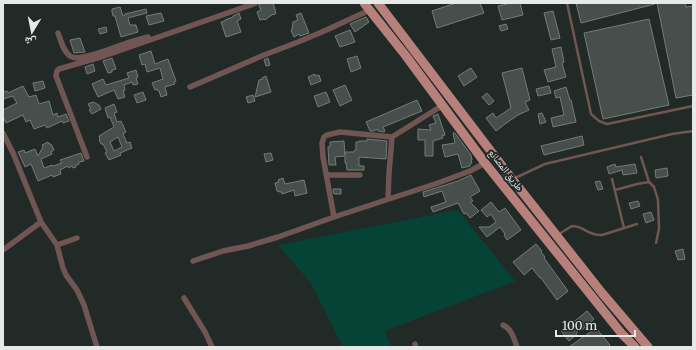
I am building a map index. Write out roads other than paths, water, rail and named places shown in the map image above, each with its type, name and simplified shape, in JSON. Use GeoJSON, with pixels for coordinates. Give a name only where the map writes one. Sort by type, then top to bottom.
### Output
{"type":"FeatureCollection","features":[{"type":"Feature","properties":{"kind":"main road","name":"طريق المصانع"},"geometry":{"type":"LineString","coordinates":[[378,3],[512,179],[602,293],[648,347]]}},
{"type":"Feature","properties":{"kind":"main road","name":"طريق المصانع"},"geometry":{"type":"LineString","coordinates":[[367,6],[443,105],[485,163],[634,347]]}},
{"type":"Feature","properties":{"kind":"main road"},"geometry":{"type":"LineString","coordinates":[[594,299],[602,293]]}},
{"type":"Feature","properties":{"kind":"street"},"geometry":{"type":"LineString","coordinates":[[58,33],[68,54],[77,58],[93,55],[247,3]]}},
{"type":"Feature","properties":{"kind":"street"},"geometry":{"type":"LineString","coordinates":[[87,157],[56,76],[59,69],[104,56],[256,3]]}},
{"type":"Feature","properties":{"kind":"street"},"geometry":{"type":"LineString","coordinates":[[190,87],[322,32],[367,6]]}},
{"type":"Feature","properties":{"kind":"street"},"geometry":{"type":"LineString","coordinates":[[334,217],[323,157],[322,142],[324,137],[327,135],[345,132],[392,137],[443,105]]}},
{"type":"Feature","properties":{"kind":"street"},"geometry":{"type":"LineString","coordinates":[[3,133],[13,153],[41,222],[57,245],[66,275],[77,290],[84,305],[97,347]]}},
{"type":"Feature","properties":{"kind":"street"},"geometry":{"type":"LineString","coordinates":[[388,199],[392,137]]}},
{"type":"Feature","properties":{"kind":"street"},"geometry":{"type":"LineString","coordinates":[[193,261],[223,251],[248,246],[278,237],[460,175],[485,163]]}},
{"type":"Feature","properties":{"kind":"street"},"geometry":{"type":"LineString","coordinates":[[326,175],[360,175]]}},
{"type":"Feature","properties":{"kind":"street"},"geometry":{"type":"LineString","coordinates":[[3,250],[41,222]]}},
{"type":"Feature","properties":{"kind":"street"},"geometry":{"type":"LineString","coordinates":[[57,245],[77,238]]}},
{"type":"Feature","properties":{"kind":"street"},"geometry":{"type":"LineString","coordinates":[[184,298],[205,332],[212,347]]}},
{"type":"Feature","properties":{"kind":"street"},"geometry":{"type":"LineString","coordinates":[[503,325],[510,331],[517,347]]}},
{"type":"Feature","properties":{"kind":"lane"},"geometry":{"type":"LineString","coordinates":[[567,3],[591,114],[599,121],[606,124],[693,106]]}},
{"type":"Feature","properties":{"kind":"lane"},"geometry":{"type":"LineString","coordinates":[[512,179],[545,164],[693,130]]}},
{"type":"Feature","properties":{"kind":"lane"},"geometry":{"type":"LineString","coordinates":[[641,157],[649,182],[654,187],[658,200],[659,229],[656,243]]}},
{"type":"Feature","properties":{"kind":"lane"},"geometry":{"type":"LineString","coordinates":[[612,179],[624,228]]}},
{"type":"Feature","properties":{"kind":"lane"},"geometry":{"type":"LineString","coordinates":[[615,190],[649,182]]}},
{"type":"Feature","properties":{"kind":"lane"},"geometry":{"type":"LineString","coordinates":[[557,236],[572,226],[580,227],[591,234],[602,235],[637,224]]}}]}
